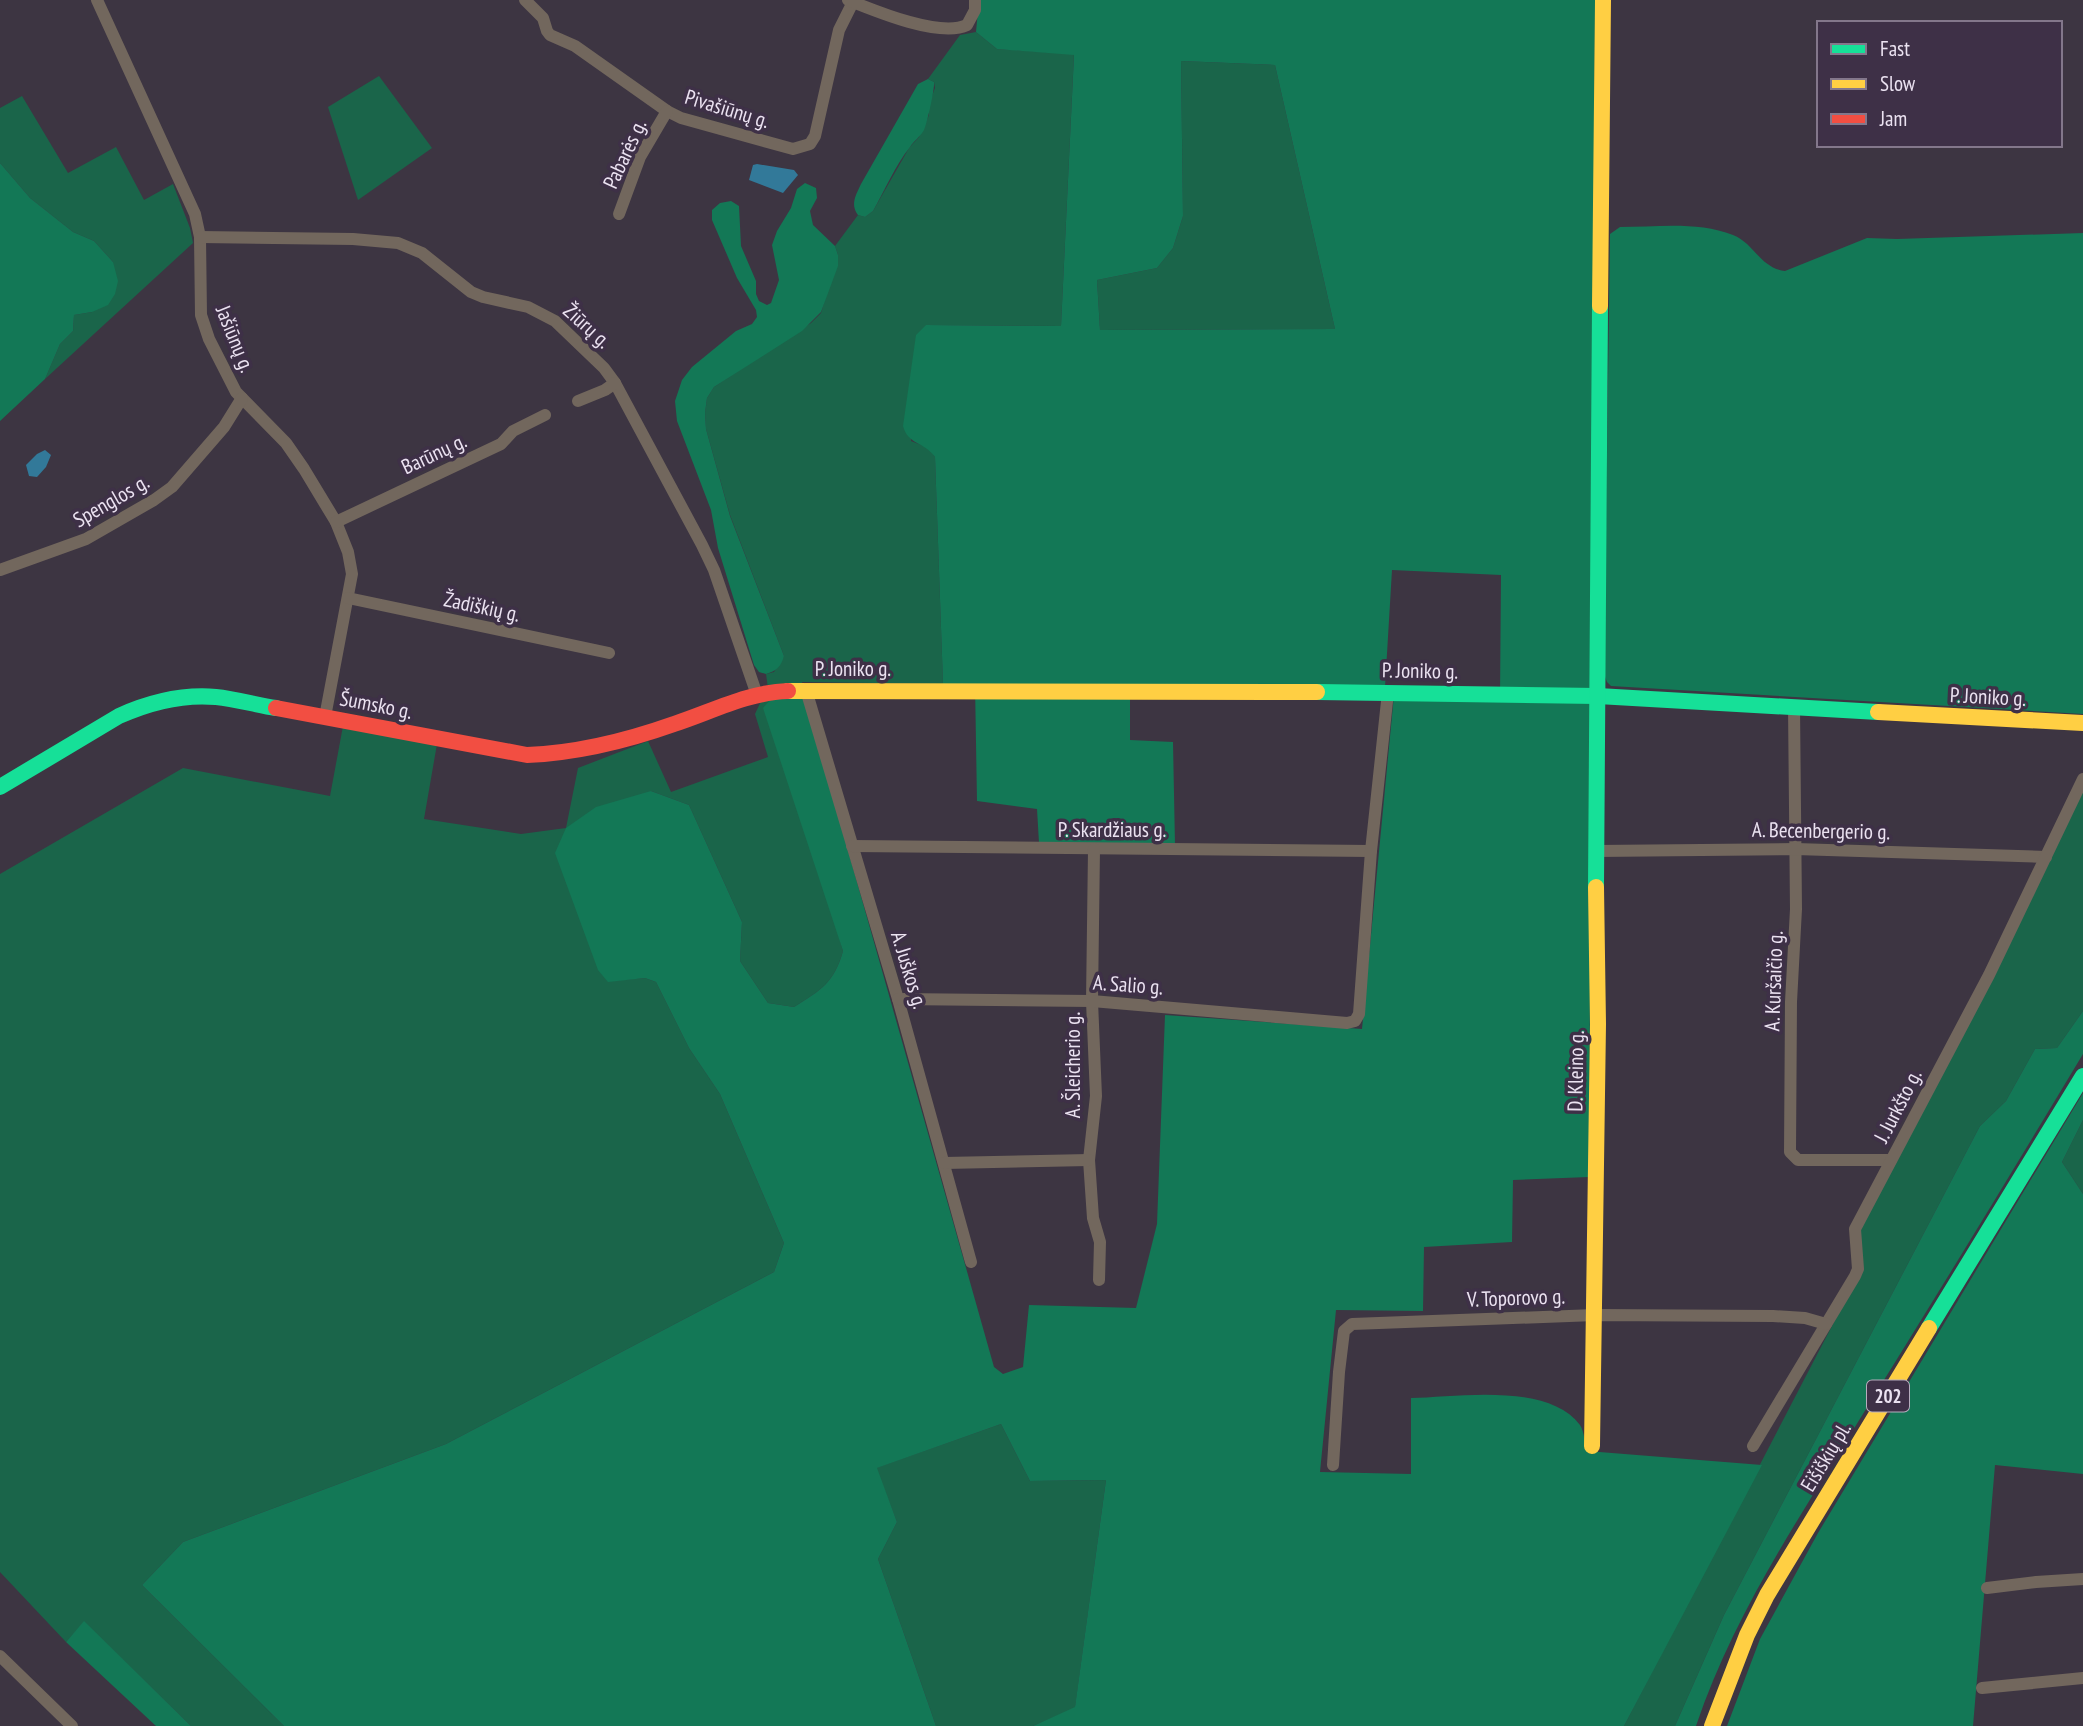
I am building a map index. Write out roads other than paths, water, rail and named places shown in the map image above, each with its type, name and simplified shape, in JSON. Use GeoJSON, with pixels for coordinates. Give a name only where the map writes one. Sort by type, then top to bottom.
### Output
{"type":"FeatureCollection","features":[{"type":"Feature","properties":{"kind":"street","name":"Jašiūnų g."},"geometry":{"type":"LineString","coordinates":[[97,0],[195,214],[200,237],[201,315],[209,338],[228,378],[242,398],[286,443],[336,522],[348,552],[352,574],[324,716]]}},
{"type":"Feature","properties":{"kind":"street","name":"Pivašiūnų g."},"geometry":{"type":"LineString","coordinates":[[525,0],[543,18],[550,35],[575,46],[667,111],[690,121],[724,128],[793,149],[810,144],[815,136],[839,30],[851,1]]}},
{"type":"Feature","properties":{"kind":"street"},"geometry":{"type":"LineString","coordinates":[[851,1],[888,15],[950,30],[967,25],[975,10],[975,0]]}},
{"type":"Feature","properties":{"kind":"street","name":"D. Kleino g."},"geometry":{"type":"LineString","coordinates":[[1592,1446],[1598,1024],[1596,851],[1603,0]]}},
{"type":"Feature","properties":{"kind":"street","name":"Pabarės g."},"geometry":{"type":"LineString","coordinates":[[619,214],[640,157],[667,111]]}},
{"type":"Feature","properties":{"kind":"street","name":"Žiūrų g."},"geometry":{"type":"LineString","coordinates":[[200,237],[353,239],[398,243],[422,253],[471,292],[528,307],[555,321],[604,368],[615,383],[708,557],[757,695]]}},
{"type":"Feature","properties":{"kind":"street"},"geometry":{"type":"LineString","coordinates":[[578,401],[615,383]]}},
{"type":"Feature","properties":{"kind":"street","name":"Spenglos g."},"geometry":{"type":"LineString","coordinates":[[0,570],[86,539],[154,500],[172,486],[202,453],[224,427],[242,398]]}},
{"type":"Feature","properties":{"kind":"street","name":"Barūnų g."},"geometry":{"type":"LineString","coordinates":[[336,522],[501,444],[513,431],[545,415]]}},
{"type":"Feature","properties":{"kind":"street","name":"Žadiškių g."},"geometry":{"type":"LineString","coordinates":[[348,598],[609,653]]}},
{"type":"Feature","properties":{"kind":"street","name":"P. Joniko g."},"geometry":{"type":"LineString","coordinates":[[757,695],[806,690],[1388,692],[1598,696],[2083,723]]}},
{"type":"Feature","properties":{"kind":"street","name":"A. Juškos g."},"geometry":{"type":"LineString","coordinates":[[806,690],[898,999],[971,1262]]}},
{"type":"Feature","properties":{"kind":"street"},"geometry":{"type":"LineString","coordinates":[[1371,850],[1388,692]]}},
{"type":"Feature","properties":{"kind":"street","name":"Šumsko g."},"geometry":{"type":"LineString","coordinates":[[0,787],[119,716],[159,702],[195,697],[215,697],[527,755],[542,755],[576,752],[606,745],[757,695]]}},
{"type":"Feature","properties":{"kind":"street","name":"A. Kuršaičio g."},"geometry":{"type":"LineString","coordinates":[[1794,706],[1796,909],[1791,1002],[1790,1152],[1798,1160],[1891,1160]]}},
{"type":"Feature","properties":{"kind":"street","name":"J. Jurkšto g."},"geometry":{"type":"LineString","coordinates":[[1753,1446],[1858,1269],[1855,1229],[1989,975],[2083,779]]}},
{"type":"Feature","properties":{"kind":"street","name":"P. Skardžiaus g."},"geometry":{"type":"LineString","coordinates":[[852,846],[1371,850]]}},
{"type":"Feature","properties":{"kind":"street","name":"A. Šleicherio g."},"geometry":{"type":"LineString","coordinates":[[1094,849],[1092,1001],[1096,1097],[1089,1160],[1093,1217],[1100,1242],[1099,1280]]}},
{"type":"Feature","properties":{"kind":"street","name":"A. Becenbergerio g."},"geometry":{"type":"LineString","coordinates":[[1596,851],[1796,849],[2046,857]]}},
{"type":"Feature","properties":{"kind":"street","name":"A. Salio g."},"geometry":{"type":"LineString","coordinates":[[898,999],[1092,1001],[1347,1023],[1355,1021],[1359,1014],[1371,850]]}},
{"type":"Feature","properties":{"kind":"street","name":"Eišiškių pl."},"geometry":{"type":"LineString","coordinates":[[1712,1726],[1747,1635],[1767,1595],[2083,1076]]}},
{"type":"Feature","properties":{"kind":"street"},"geometry":{"type":"LineString","coordinates":[[944,1163],[1089,1160]]}},
{"type":"Feature","properties":{"kind":"street","name":"V. Toporovo g."},"geometry":{"type":"LineString","coordinates":[[1334,1465],[1339,1372],[1345,1331],[1352,1324],[1595,1315],[1773,1316],[1805,1318],[1826,1324]]}},
{"type":"Feature","properties":{"kind":"street"},"geometry":{"type":"LineString","coordinates":[[1987,1588],[2083,1579]]}},
{"type":"Feature","properties":{"kind":"street"},"geometry":{"type":"LineString","coordinates":[[0,1656],[72,1726]]}},
{"type":"Feature","properties":{"kind":"street"},"geometry":{"type":"LineString","coordinates":[[1982,1688],[2083,1678]]}},
{"type":"Feature","properties":{"kind":"water"},"geometry":{"type":"Polygon","coordinates":[[[753,165],[794,170],[798,175],[783,193],[749,180],[753,165]]]}},
{"type":"Feature","properties":{"kind":"water"},"geometry":{"type":"Polygon","coordinates":[[[45,450],[51,455],[46,467],[37,477],[29,476],[26,465],[45,450]]]}}]}
